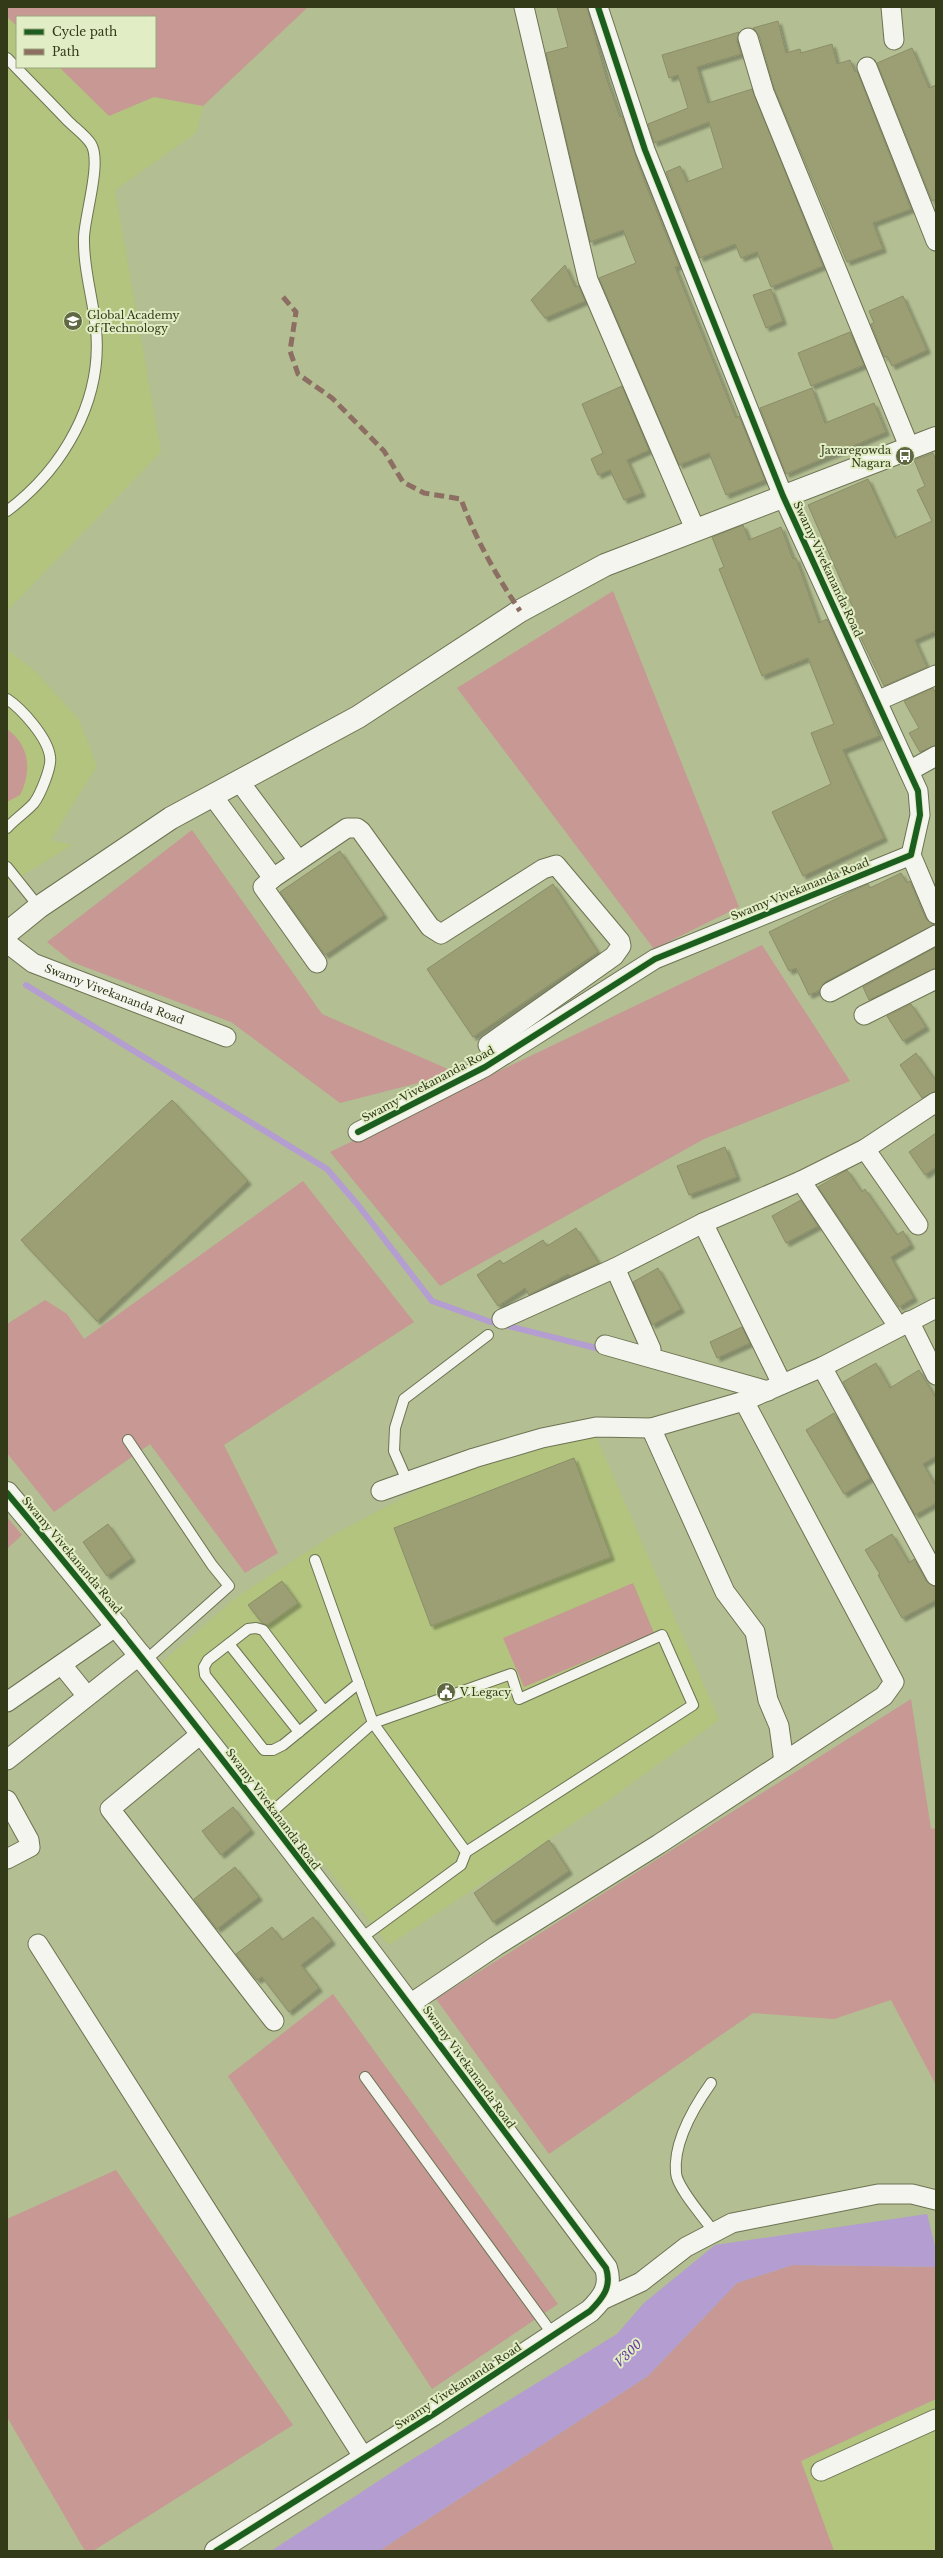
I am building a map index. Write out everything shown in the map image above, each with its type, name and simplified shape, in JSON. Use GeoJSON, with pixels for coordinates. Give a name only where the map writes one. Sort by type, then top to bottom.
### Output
{"type":"FeatureCollection","features":[{"type":"Feature","properties":{"kind":"street"},"geometry":{"type":"LineString","coordinates":[[524,7],[588,280],[695,529]]}},
{"type":"Feature","properties":{"kind":"street"},"geometry":{"type":"LineString","coordinates":[[7,933],[40,907],[171,818],[358,717],[520,611],[605,565],[783,496],[645,150],[598,7]]}},
{"type":"Feature","properties":{"kind":"street"},"geometry":{"type":"LineString","coordinates":[[891,7],[894,40]]}},
{"type":"Feature","properties":{"kind":"street"},"geometry":{"type":"LineString","coordinates":[[748,38],[764,92],[910,449]]}},
{"type":"Feature","properties":{"kind":"street"},"geometry":{"type":"LineString","coordinates":[[867,67],[936,241]]}},
{"type":"Feature","properties":{"kind":"street","name":"Swamy Vivekananda Road"},"geometry":{"type":"LineString","coordinates":[[358,1132],[485,1067],[655,959],[911,855],[920,815],[918,791],[783,496],[936,438]]}},
{"type":"Feature","properties":{"kind":"street"},"geometry":{"type":"LineString","coordinates":[[877,701],[936,675]]}},
{"type":"Feature","properties":{"kind":"street"},"geometry":{"type":"LineString","coordinates":[[909,771],[936,756]]}},
{"type":"Feature","properties":{"kind":"street"},"geometry":{"type":"LineString","coordinates":[[239,781],[298,860]]}},
{"type":"Feature","properties":{"kind":"street"},"geometry":{"type":"LineString","coordinates":[[212,795],[273,878]]}},
{"type":"Feature","properties":{"kind":"street"},"geometry":{"type":"LineString","coordinates":[[317,963],[264,891],[263,887],[298,860],[347,828],[356,828],[362,832],[430,927],[441,934],[543,869],[556,865],[561,868],[620,941],[621,946],[614,956],[488,1045]]}},
{"type":"Feature","properties":{"kind":"street"},"geometry":{"type":"LineString","coordinates":[[911,855],[936,914]]}},
{"type":"Feature","properties":{"kind":"street"},"geometry":{"type":"LineString","coordinates":[[830,992],[936,935]]}},
{"type":"Feature","properties":{"kind":"street","name":"Swamy Vivekananda Road"},"geometry":{"type":"LineString","coordinates":[[7,943],[33,963],[226,1037]]}},
{"type":"Feature","properties":{"kind":"street"},"geometry":{"type":"LineString","coordinates":[[864,1015],[936,979]]}},
{"type":"Feature","properties":{"kind":"street"},"geometry":{"type":"LineString","coordinates":[[502,1319],[615,1268],[703,1223],[801,1181],[866,1149],[936,1102]]}},
{"type":"Feature","properties":{"kind":"street"},"geometry":{"type":"LineString","coordinates":[[866,1149],[918,1226]]}},
{"type":"Feature","properties":{"kind":"street"},"geometry":{"type":"LineString","coordinates":[[801,1181],[903,1323],[936,1375]]}},
{"type":"Feature","properties":{"kind":"street"},"geometry":{"type":"LineString","coordinates":[[703,1223],[775,1387]]}},
{"type":"Feature","properties":{"kind":"street"},"geometry":{"type":"LineString","coordinates":[[615,1268],[651,1349]]}},
{"type":"Feature","properties":{"kind":"street"},"geometry":{"type":"LineString","coordinates":[[381,1491],[408,1483],[474,1458],[542,1438],[596,1427],[651,1428],[744,1402],[822,1367],[903,1323],[936,1308]]}},
{"type":"Feature","properties":{"kind":"street"},"geometry":{"type":"LineString","coordinates":[[605,1345],[775,1387]]}},
{"type":"Feature","properties":{"kind":"street"},"geometry":{"type":"LineString","coordinates":[[822,1367],[936,1576]]}},
{"type":"Feature","properties":{"kind":"street"},"geometry":{"type":"LineString","coordinates":[[410,2004],[496,1946],[652,1849],[884,1696],[894,1682],[744,1402]]}},
{"type":"Feature","properties":{"kind":"street"},"geometry":{"type":"LineString","coordinates":[[651,1428],[725,1592],[755,1632],[768,1700],[779,1726],[784,1762]]}},
{"type":"Feature","properties":{"kind":"street","name":"Swamy Vivekananda Road"},"geometry":{"type":"LineString","coordinates":[[7,1493],[118,1625],[410,2004],[606,2268],[609,2279],[607,2290],[600,2301],[590,2311],[554,2336],[216,2551]]}},
{"type":"Feature","properties":{"kind":"street"},"geometry":{"type":"LineString","coordinates":[[7,1702],[118,1625]]}},
{"type":"Feature","properties":{"kind":"street"},"geometry":{"type":"LineString","coordinates":[[7,1760],[87,1696],[143,1657]]}},
{"type":"Feature","properties":{"kind":"street"},"geometry":{"type":"LineString","coordinates":[[62,1665],[87,1696]]}},
{"type":"Feature","properties":{"kind":"street"},"geometry":{"type":"LineString","coordinates":[[202,1733],[110,1809],[274,2021]]}},
{"type":"Feature","properties":{"kind":"street"},"geometry":{"type":"LineString","coordinates":[[7,1800],[29,1840],[30,1847],[7,1859]]}},
{"type":"Feature","properties":{"kind":"street"},"geometry":{"type":"LineString","coordinates":[[38,1944],[364,2458]]}},
{"type":"Feature","properties":{"kind":"street"},"geometry":{"type":"LineString","coordinates":[[600,2301],[641,2282],[686,2247],[732,2223],[878,2194],[912,2194],[936,2200]]}},
{"type":"Feature","properties":{"kind":"street"},"geometry":{"type":"LineString","coordinates":[[821,2471],[936,2419]]}},
{"type":"Feature","properties":{"kind":"lane"},"geometry":{"type":"LineString","coordinates":[[7,58],[16,67]]}},
{"type":"Feature","properties":{"kind":"lane"},"geometry":{"type":"LineString","coordinates":[[7,511],[42,480],[70,443],[88,400],[93,378],[96,339],[94,308],[85,262],[84,238],[88,202],[95,178],[92,145],[17,68]]}},
{"type":"Feature","properties":{"kind":"lane"},"geometry":{"type":"LineString","coordinates":[[7,699],[20,708],[38,730],[50,757],[46,779],[34,802],[7,828]]}},
{"type":"Feature","properties":{"kind":"lane"},"geometry":{"type":"LineString","coordinates":[[7,867],[40,907]]}},
{"type":"Feature","properties":{"kind":"lane"},"geometry":{"type":"LineString","coordinates":[[408,1483],[394,1451],[395,1428],[404,1399],[488,1335]]}},
{"type":"Feature","properties":{"kind":"lane"},"geometry":{"type":"LineString","coordinates":[[128,1440],[212,1565],[229,1586],[143,1657]]}},
{"type":"Feature","properties":{"kind":"lane"},"geometry":{"type":"LineString","coordinates":[[315,1560],[373,1723],[466,1852]]}},
{"type":"Feature","properties":{"kind":"lane"},"geometry":{"type":"LineString","coordinates":[[324,1711],[263,1630],[256,1628],[248,1629],[208,1660],[204,1667],[205,1675],[264,1750],[273,1750],[299,1732],[359,1684]]}},
{"type":"Feature","properties":{"kind":"lane"},"geometry":{"type":"LineString","coordinates":[[266,1816],[373,1723],[511,1674],[519,1699],[662,1635],[693,1705],[466,1852],[461,1865],[360,1939]]}},
{"type":"Feature","properties":{"kind":"lane"},"geometry":{"type":"LineString","coordinates":[[229,1644],[299,1732]]}},
{"type":"Feature","properties":{"kind":"lane"},"geometry":{"type":"LineString","coordinates":[[365,2077],[554,2336]]}},
{"type":"Feature","properties":{"kind":"lane"},"geometry":{"type":"LineString","coordinates":[[710,2083],[689,2115],[678,2155],[676,2174],[690,2200],[714,2232]]}},
{"type":"Feature","properties":{"kind":"shaded area","name":"Global Academy of Technology"},"geometry":{"type":"Polygon","coordinates":[[[7,7],[308,7],[203,106],[196,133],[115,190],[161,452],[7,611],[7,7]]]}},
{"type":"Feature","properties":{"kind":"shaded area"},"geometry":{"type":"Polygon","coordinates":[[[7,7],[308,7],[203,106],[154,97],[109,116],[60,68],[156,68],[156,16],[16,16],[16,25],[7,17],[7,7]]]}},
{"type":"Feature","properties":{"kind":"shaded area"},"geometry":{"type":"Polygon","coordinates":[[[613,591],[739,907],[654,949],[457,688],[613,591]]]}},
{"type":"Feature","properties":{"kind":"shaded area"},"geometry":{"type":"Polygon","coordinates":[[[7,650],[34,670],[79,720],[97,766],[51,840],[72,845],[7,885],[7,802],[18,739],[7,729],[7,650]]]}},
{"type":"Feature","properties":{"kind":"shaded area"},"geometry":{"type":"Polygon","coordinates":[[[7,729],[20,743],[27,759],[27,768],[24,786],[20,795],[7,802],[7,729]]]}},
{"type":"Feature","properties":{"kind":"shaded area"},"geometry":{"type":"Polygon","coordinates":[[[192,830],[322,1014],[457,1073],[340,1103],[231,1022],[72,962],[47,942],[192,830]]]}},
{"type":"Feature","properties":{"kind":"shaded area"},"geometry":{"type":"Polygon","coordinates":[[[762,945],[850,1081],[704,1139],[440,1286],[330,1152],[762,945]]]}},
{"type":"Feature","properties":{"kind":"shaded area"},"geometry":{"type":"Polygon","coordinates":[[[303,1181],[414,1322],[224,1445],[278,1553],[245,1573],[150,1444],[54,1512],[7,1453],[7,1324],[45,1300],[67,1314],[84,1339],[303,1181]]]}},
{"type":"Feature","properties":{"kind":"shaded area","name":"V Legacy"},"geometry":{"type":"Polygon","coordinates":[[[595,1434],[719,1720],[610,1799],[389,1945],[161,1663],[235,1598],[335,1534],[470,1462],[595,1434]]]}},
{"type":"Feature","properties":{"kind":"shaded area"},"geometry":{"type":"Polygon","coordinates":[[[7,1517],[22,1535],[7,1549],[7,1517]]]}},
{"type":"Feature","properties":{"kind":"shaded area"},"geometry":{"type":"Polygon","coordinates":[[[633,1583],[654,1633],[524,1687],[503,1638],[633,1583]]]}},
{"type":"Feature","properties":{"kind":"shaded area"},"geometry":{"type":"Polygon","coordinates":[[[911,1699],[931,1829],[936,1828],[936,2085],[891,2000],[834,2019],[753,2013],[549,2154],[436,1999],[911,1699]]]}},
{"type":"Feature","properties":{"kind":"shaded area"},"geometry":{"type":"Polygon","coordinates":[[[333,1994],[558,2304],[432,2389],[228,2076],[333,1994]]]}},
{"type":"Feature","properties":{"kind":"shaded area"},"geometry":{"type":"Polygon","coordinates":[[[116,2170],[293,2425],[93,2551],[85,2551],[7,2417],[7,2219],[116,2170]]]}},
{"type":"Feature","properties":{"kind":"shaded area"},"geometry":{"type":"Polygon","coordinates":[[[793,2265],[936,2267],[936,2399],[801,2461],[834,2551],[379,2551],[648,2376],[737,2283],[793,2265]]]}},
{"type":"Feature","properties":{"kind":"shaded area"},"geometry":{"type":"Polygon","coordinates":[[[936,2399],[936,2551],[834,2551],[801,2461],[936,2399]]]}},
{"type":"Feature","properties":{"kind":"water","name":"V300"},"geometry":{"type":"Polygon","coordinates":[[[927,2214],[936,2250],[936,2267],[793,2265],[737,2283],[648,2376],[379,2551],[271,2551],[403,2465],[617,2334],[644,2303],[715,2245],[927,2214]]]}},
{"type":"Feature","properties":{"kind":"building"},"geometry":{"type":"Polygon","coordinates":[[[557,7],[587,7],[606,77],[620,117],[622,116],[644,180],[679,266],[675,267],[736,418],[739,416],[765,480],[726,495],[709,453],[679,465],[599,278],[636,263],[623,230],[590,242],[546,53],[568,47],[557,7]]]}},
{"type":"Feature","properties":{"kind":"building"},"geometry":{"type":"Polygon","coordinates":[[[778,21],[786,53],[800,49],[801,53],[832,44],[837,64],[850,60],[855,72],[857,71],[911,209],[873,223],[883,249],[847,262],[774,88],[759,35],[753,28],[778,21]]]}},
{"type":"Feature","properties":{"kind":"building"},"geometry":{"type":"Polygon","coordinates":[[[739,32],[737,41],[741,54],[697,67],[708,103],[752,89],[823,266],[771,287],[757,252],[741,258],[735,244],[700,258],[666,172],[680,166],[687,182],[723,168],[709,122],[654,143],[648,124],[688,108],[678,75],[669,78],[662,55],[739,32]]]}},
{"type":"Feature","properties":{"kind":"building"},"geometry":{"type":"Polygon","coordinates":[[[912,48],[929,88],[936,85],[936,199],[932,201],[877,63],[912,48]]]}},
{"type":"Feature","properties":{"kind":"building"},"geometry":{"type":"Polygon","coordinates":[[[565,265],[575,287],[579,286],[585,301],[545,318],[531,300],[565,265]]]}},
{"type":"Feature","properties":{"kind":"building"},"geometry":{"type":"Polygon","coordinates":[[[771,289],[783,321],[766,328],[753,295],[771,289]]]}},
{"type":"Feature","properties":{"kind":"building"},"geometry":{"type":"Polygon","coordinates":[[[903,296],[927,350],[892,366],[887,356],[884,357],[871,324],[874,323],[869,311],[903,296]]]}},
{"type":"Feature","properties":{"kind":"building"},"geometry":{"type":"Polygon","coordinates":[[[850,332],[864,365],[811,386],[798,353],[850,332]]]}},
{"type":"Feature","properties":{"kind":"building"},"geometry":{"type":"Polygon","coordinates":[[[622,386],[649,450],[627,460],[642,493],[624,500],[610,470],[598,475],[591,459],[603,453],[582,404],[622,386]]]}},
{"type":"Feature","properties":{"kind":"building"},"geometry":{"type":"Polygon","coordinates":[[[812,388],[825,423],[874,403],[886,432],[786,474],[760,408],[812,388]]]}},
{"type":"Feature","properties":{"kind":"building"},"geometry":{"type":"Polygon","coordinates":[[[933,453],[936,460],[936,631],[915,640],[927,667],[884,686],[848,611],[853,608],[808,505],[868,479],[895,538],[932,521],[917,490],[925,486],[914,460],[933,453]]]}},
{"type":"Feature","properties":{"kind":"building"},"geometry":{"type":"Polygon","coordinates":[[[743,525],[749,540],[781,527],[793,559],[796,558],[819,623],[827,619],[879,736],[843,750],[884,838],[803,876],[772,812],[831,784],[811,733],[834,724],[808,658],[762,676],[719,569],[724,567],[712,537],[743,525]]]}},
{"type":"Feature","properties":{"kind":"building"},"geometry":{"type":"Polygon","coordinates":[[[933,688],[936,694],[936,745],[920,752],[909,733],[919,728],[904,701],[933,688]]]}},
{"type":"Feature","properties":{"kind":"building"},"geometry":{"type":"Polygon","coordinates":[[[340,851],[384,915],[325,955],[280,892],[340,851]]]}},
{"type":"Feature","properties":{"kind":"building"},"geometry":{"type":"Polygon","coordinates":[[[901,873],[907,883],[910,881],[926,919],[934,925],[825,982],[820,990],[809,995],[796,968],[789,971],[769,932],[850,892],[868,884],[870,888],[901,873]]]}},
{"type":"Feature","properties":{"kind":"building"},"geometry":{"type":"Polygon","coordinates":[[[553,884],[598,952],[473,1037],[427,969],[553,884]]]}},
{"type":"Feature","properties":{"kind":"building"},"geometry":{"type":"Polygon","coordinates":[[[936,947],[936,968],[869,1000],[863,987],[936,947]]]}},
{"type":"Feature","properties":{"kind":"building"},"geometry":{"type":"Polygon","coordinates":[[[911,1004],[926,1027],[903,1041],[887,1016],[911,1004]]]}},
{"type":"Feature","properties":{"kind":"building"},"geometry":{"type":"Polygon","coordinates":[[[916,1053],[936,1081],[936,1091],[922,1098],[900,1065],[916,1053]]]}},
{"type":"Feature","properties":{"kind":"building"},"geometry":{"type":"Polygon","coordinates":[[[172,1100],[248,1181],[97,1321],[21,1240],[172,1100]]]}},
{"type":"Feature","properties":{"kind":"building"},"geometry":{"type":"Polygon","coordinates":[[[936,1133],[936,1167],[925,1175],[909,1152],[936,1133]]]}},
{"type":"Feature","properties":{"kind":"building"},"geometry":{"type":"Polygon","coordinates":[[[725,1147],[737,1177],[689,1195],[677,1166],[725,1147]]]}},
{"type":"Feature","properties":{"kind":"building"},"geometry":{"type":"Polygon","coordinates":[[[847,1170],[862,1192],[865,1189],[897,1235],[903,1231],[911,1245],[891,1257],[914,1298],[899,1307],[818,1187],[847,1170]]]}},
{"type":"Feature","properties":{"kind":"building"},"geometry":{"type":"Polygon","coordinates":[[[801,1200],[818,1226],[786,1243],[772,1216],[801,1200]]]}},
{"type":"Feature","properties":{"kind":"building"},"geometry":{"type":"Polygon","coordinates":[[[576,1228],[599,1263],[570,1276],[568,1274],[529,1295],[525,1288],[498,1306],[477,1275],[500,1260],[503,1264],[543,1240],[547,1246],[576,1228]]]}},
{"type":"Feature","properties":{"kind":"building"},"geometry":{"type":"Polygon","coordinates":[[[658,1268],[681,1309],[652,1325],[633,1282],[658,1268]]]}},
{"type":"Feature","properties":{"kind":"building"},"geometry":{"type":"Polygon","coordinates":[[[742,1327],[750,1343],[717,1358],[710,1342],[742,1327]]]}},
{"type":"Feature","properties":{"kind":"building"},"geometry":{"type":"Polygon","coordinates":[[[876,1363],[890,1388],[919,1370],[936,1398],[936,1456],[923,1464],[936,1486],[936,1503],[915,1515],[843,1382],[876,1363]]]}},
{"type":"Feature","properties":{"kind":"building"},"geometry":{"type":"Polygon","coordinates":[[[834,1413],[870,1478],[844,1494],[806,1430],[834,1413]]]}},
{"type":"Feature","properties":{"kind":"building"},"geometry":{"type":"Polygon","coordinates":[[[574,1458],[611,1557],[431,1626],[394,1528],[574,1458]]]}},
{"type":"Feature","properties":{"kind":"building"},"geometry":{"type":"Polygon","coordinates":[[[108,1524],[132,1558],[107,1576],[83,1542],[108,1524]]]}},
{"type":"Feature","properties":{"kind":"building"},"geometry":{"type":"Polygon","coordinates":[[[892,1534],[909,1563],[914,1559],[927,1582],[936,1587],[936,1600],[902,1618],[878,1575],[880,1574],[865,1550],[892,1534]]]}},
{"type":"Feature","properties":{"kind":"building"},"geometry":{"type":"Polygon","coordinates":[[[282,1581],[298,1603],[267,1625],[262,1623],[248,1605],[282,1581]]]}},
{"type":"Feature","properties":{"kind":"building"},"geometry":{"type":"Polygon","coordinates":[[[233,1807],[251,1830],[221,1855],[202,1831],[233,1807]]]}},
{"type":"Feature","properties":{"kind":"building"},"geometry":{"type":"Polygon","coordinates":[[[549,1840],[569,1871],[493,1922],[474,1893],[549,1840]]]}},
{"type":"Feature","properties":{"kind":"building"},"geometry":{"type":"Polygon","coordinates":[[[235,1867],[259,1897],[217,1929],[194,1899],[235,1867]]]}},
{"type":"Feature","properties":{"kind":"building"},"geometry":{"type":"Polygon","coordinates":[[[313,1917],[332,1941],[301,1965],[319,1988],[289,2012],[262,1977],[257,1980],[236,1954],[272,1927],[282,1940],[313,1917]]]}},
{"type":"Feature","properties":{"kind":"waterway"},"geometry":{"type":"LineString","coordinates":[[26,985],[327,1169],[358,1205],[432,1301],[488,1321],[604,1350]]}},
{"type":"Feature","properties":{"kind":"marked path"},"geometry":{"type":"LineString","coordinates":[[283,297],[296,312],[290,351],[298,374],[332,398],[384,451],[403,482],[424,493],[461,499],[473,529],[487,557],[520,611]]}},
{"type":"Feature","properties":{"kind":"cycle path"},"geometry":{"type":"LineString","coordinates":[[358,1132],[485,1067],[655,959],[911,855],[920,815],[918,791],[783,496],[645,150],[598,7]]}},
{"type":"Feature","properties":{"kind":"cycle path"},"geometry":{"type":"LineString","coordinates":[[7,1493],[162,1683],[312,1876],[606,2268],[608,2275],[605,2292],[590,2311],[434,2414],[216,2551]]}},
{"type":"Feature","properties":{"kind":"place","name":"Global Academy of Technology"},"geometry":{"type":"Point","coordinates":[73,321]}},
{"type":"Feature","properties":{"kind":"place","name":"Javaregowda Nagara"},"geometry":{"type":"Point","coordinates":[905,456]}},
{"type":"Feature","properties":{"kind":"place","name":"V Legacy"},"geometry":{"type":"Point","coordinates":[446,1692]}}]}
